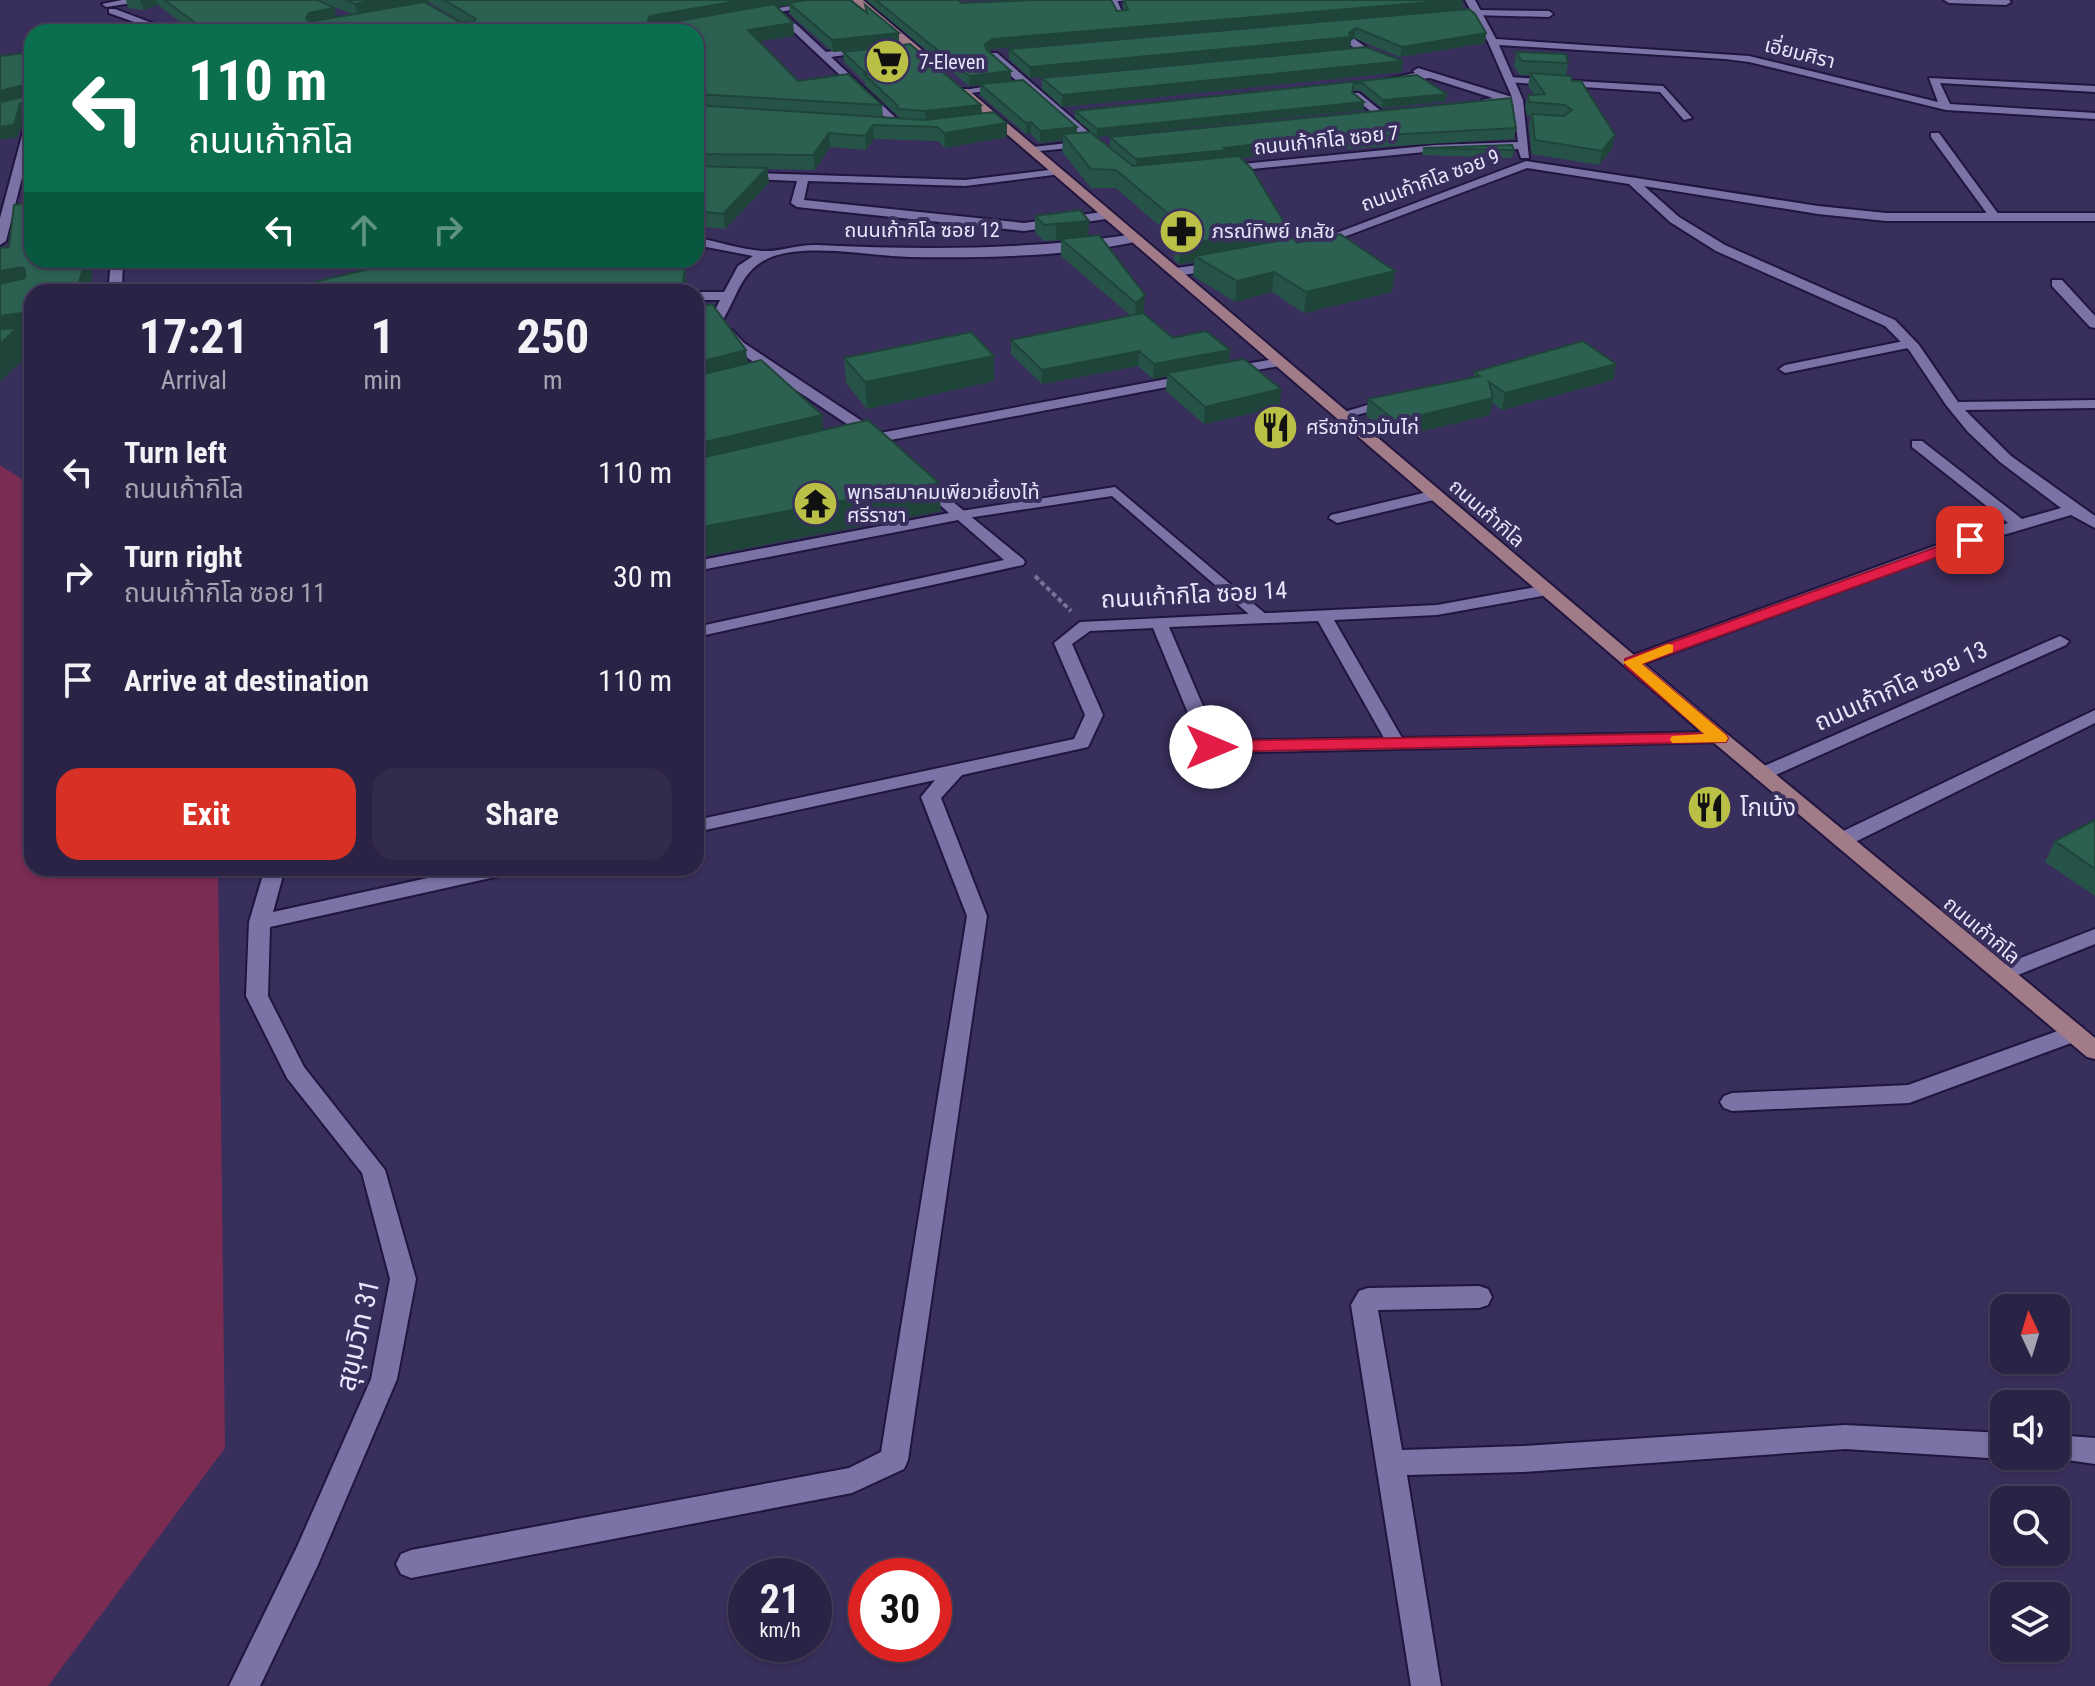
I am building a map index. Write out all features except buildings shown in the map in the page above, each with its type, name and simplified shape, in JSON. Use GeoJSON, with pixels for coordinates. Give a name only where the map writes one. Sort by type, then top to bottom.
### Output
{"type":"FeatureCollection","features":[{"type":"Feature","properties":{"kind":"main road","name":"ถนนเก้ากิโล"},"geometry":{"type":"LineString","coordinates":[[857,0],[953,83],[990,121],[1032,150],[1762,774],[2095,1051]]}},
{"type":"Feature","properties":{"kind":"street"},"geometry":{"type":"LineString","coordinates":[[750,14],[845,0]]}},
{"type":"Feature","properties":{"kind":"street"},"geometry":{"type":"LineString","coordinates":[[1071,2],[1125,0]]}},
{"type":"Feature","properties":{"kind":"street","name":"ถนนเก้ากิโล ซอย 9"},"geometry":{"type":"LineString","coordinates":[[1309,246],[1526,164],[1520,121],[1509,80],[1470,0]]}},
{"type":"Feature","properties":{"kind":"street"},"geometry":{"type":"LineString","coordinates":[[1949,0],[2006,2]]}},
{"type":"Feature","properties":{"kind":"street"},"geometry":{"type":"LineString","coordinates":[[106,5],[122,24]]}},
{"type":"Feature","properties":{"kind":"street"},"geometry":{"type":"LineString","coordinates":[[106,5],[152,24]]}},
{"type":"Feature","properties":{"kind":"street"},"geometry":{"type":"LineString","coordinates":[[1460,15],[1476,13]]}},
{"type":"Feature","properties":{"kind":"street"},"geometry":{"type":"LineString","coordinates":[[1318,28],[1349,25]]}},
{"type":"Feature","properties":{"kind":"street"},"geometry":{"type":"LineString","coordinates":[[1333,27],[1366,52],[1392,61]]}},
{"type":"Feature","properties":{"kind":"street","name":"เอี่ยมศิรา"},"geometry":{"type":"LineString","coordinates":[[1493,42],[1749,59],[1946,107],[2095,116]]}},
{"type":"Feature","properties":{"kind":"street"},"geometry":{"type":"LineString","coordinates":[[1351,53],[1366,52]]}},
{"type":"Feature","properties":{"kind":"street"},"geometry":{"type":"LineString","coordinates":[[1009,54],[993,55],[1114,161]]}},
{"type":"Feature","properties":{"kind":"street"},"geometry":{"type":"LineString","coordinates":[[1404,66],[1513,100]]}},
{"type":"Feature","properties":{"kind":"street"},"geometry":{"type":"LineString","coordinates":[[1384,80],[1430,75]]}},
{"type":"Feature","properties":{"kind":"street"},"geometry":{"type":"LineString","coordinates":[[1946,107],[1933,80],[2095,89]]}},
{"type":"Feature","properties":{"kind":"street"},"geometry":{"type":"LineString","coordinates":[[953,83],[1040,82]]}},
{"type":"Feature","properties":{"kind":"street"},"geometry":{"type":"LineString","coordinates":[[1469,104],[1513,100]]}},
{"type":"Feature","properties":{"kind":"street"},"geometry":{"type":"LineString","coordinates":[[1365,114],[1393,111]]}},
{"type":"Feature","properties":{"kind":"street"},"geometry":{"type":"LineString","coordinates":[[1062,113],[1077,112]]}},
{"type":"Feature","properties":{"kind":"street"},"geometry":{"type":"LineString","coordinates":[[880,125],[911,127]]}},
{"type":"Feature","properties":{"kind":"street"},"geometry":{"type":"LineString","coordinates":[[1032,150],[1112,141]]}},
{"type":"Feature","properties":{"kind":"street","name":"ถนนเก้ากิโล ซอย 7"},"geometry":{"type":"LineString","coordinates":[[1208,170],[1420,149],[1524,145]]}},
{"type":"Feature","properties":{"kind":"street"},"geometry":{"type":"LineString","coordinates":[[0,241],[24,148]]}},
{"type":"Feature","properties":{"kind":"street"},"geometry":{"type":"LineString","coordinates":[[1526,164],[1634,183],[1886,217],[2095,217]]}},
{"type":"Feature","properties":{"kind":"street"},"geometry":{"type":"LineString","coordinates":[[704,174],[965,183],[1057,172]]}},
{"type":"Feature","properties":{"kind":"street"},"geometry":{"type":"LineString","coordinates":[[803,179],[797,203],[1024,227],[1109,215]]}},
{"type":"Feature","properties":{"kind":"street"},"geometry":{"type":"LineString","coordinates":[[1634,183],[1648,198],[1706,240],[1740,260],[1875,315],[1897,328],[1980,436],[2095,523]]}},
{"type":"Feature","properties":{"kind":"street","name":"ถนนเก้ากิโล ซอย 12"},"geometry":{"type":"LineString","coordinates":[[764,255],[802,248],[996,252],[1083,246],[1136,238]]}},
{"type":"Feature","properties":{"kind":"street"},"geometry":{"type":"LineString","coordinates":[[704,243],[764,255]]}},
{"type":"Feature","properties":{"kind":"street"},"geometry":{"type":"LineString","coordinates":[[704,318],[719,315],[742,269],[764,255]]}},
{"type":"Feature","properties":{"kind":"street"},"geometry":{"type":"LineString","coordinates":[[1176,272],[1236,263]]}},
{"type":"Feature","properties":{"kind":"street"},"geometry":{"type":"LineString","coordinates":[[2057,283],[2095,324]]}},
{"type":"Feature","properties":{"kind":"street"},"geometry":{"type":"LineString","coordinates":[[704,296],[729,296]]}},
{"type":"Feature","properties":{"kind":"street"},"geometry":{"type":"LineString","coordinates":[[719,315],[725,329],[739,346],[777,376],[876,438],[1017,562]]}},
{"type":"Feature","properties":{"kind":"street"},"geometry":{"type":"LineString","coordinates":[[846,445],[1280,362]]}},
{"type":"Feature","properties":{"kind":"street"},"geometry":{"type":"LineString","coordinates":[[1341,415],[1415,396]]}},
{"type":"Feature","properties":{"kind":"street"},"geometry":{"type":"LineString","coordinates":[[1954,406],[2095,404]]}},
{"type":"Feature","properties":{"kind":"street"},"geometry":{"type":"LineString","coordinates":[[1917,444],[2020,525]]}},
{"type":"Feature","properties":{"kind":"street"},"geometry":{"type":"LineString","coordinates":[[1337,518],[1436,495]]}},
{"type":"Feature","properties":{"kind":"street"},"geometry":{"type":"LineString","coordinates":[[1631,662],[1946,547],[2073,509]]}},
{"type":"Feature","properties":{"kind":"street"},"geometry":{"type":"LineString","coordinates":[[704,564],[961,515]]}},
{"type":"Feature","properties":{"kind":"street"},"geometry":{"type":"LineString","coordinates":[[704,630],[1017,562]]}},
{"type":"Feature","properties":{"kind":"street","name":"ถนนเก้ากิโล ซอย 14"},"geometry":{"type":"LineString","coordinates":[[704,824],[1081,743],[1094,715],[1063,643],[1086,626],[1437,610],[1547,590]]}},
{"type":"Feature","properties":{"kind":"street"},"geometry":{"type":"LineString","coordinates":[[1323,615],[1397,745]]}},
{"type":"Feature","properties":{"kind":"street"},"geometry":{"type":"LineString","coordinates":[[1159,623],[1211,747],[1720,738]]}},
{"type":"Feature","properties":{"kind":"street","name":"ถนนเก้ากิโล ซอย 13"},"geometry":{"type":"LineString","coordinates":[[1762,774],[2060,641]]}},
{"type":"Feature","properties":{"kind":"street"},"geometry":{"type":"LineString","coordinates":[[1842,840],[2095,716]]}},
{"type":"Feature","properties":{"kind":"street"},"geometry":{"type":"LineString","coordinates":[[411,1564],[852,1480],[894,1460],[977,916],[931,797],[957,768]]}},
{"type":"Feature","properties":{"kind":"street","name":"สุขุมวิท 31"},"geometry":{"type":"LineString","coordinates":[[244,1686],[307,1557],[384,1379],[403,1279],[373,1170],[295,1072],[257,996],[260,922],[273,876]]}},
{"type":"Feature","properties":{"kind":"street"},"geometry":{"type":"LineString","coordinates":[[260,922],[468,876]]}},
{"type":"Feature","properties":{"kind":"street"},"geometry":{"type":"LineString","coordinates":[[2003,973],[2095,936]]}},
{"type":"Feature","properties":{"kind":"street"},"geometry":{"type":"LineString","coordinates":[[1732,1102],[1909,1094],[2074,1033]]}},
{"type":"Feature","properties":{"kind":"street"},"geometry":{"type":"LineString","coordinates":[[1426,1686],[1364,1305],[1368,1299],[1479,1297]]}},
{"type":"Feature","properties":{"kind":"street"},"geometry":{"type":"LineString","coordinates":[[1391,1463],[1523,1459],[1845,1437],[1990,1445]]}},
{"type":"Feature","properties":{"kind":"street"},"geometry":{"type":"LineString","coordinates":[[2070,1449],[2095,1451]]}},
{"type":"Feature","properties":{"kind":"lane"},"geometry":{"type":"LineString","coordinates":[[106,5],[149,0]]}},
{"type":"Feature","properties":{"kind":"lane"},"geometry":{"type":"LineString","coordinates":[[1113,0],[1122,17]]}},
{"type":"Feature","properties":{"kind":"lane"},"geometry":{"type":"LineString","coordinates":[[1476,13],[1549,14]]}},
{"type":"Feature","properties":{"kind":"lane"},"geometry":{"type":"LineString","coordinates":[[781,15],[893,120]]}},
{"type":"Feature","properties":{"kind":"lane"},"geometry":{"type":"LineString","coordinates":[[825,56],[910,45]]}},
{"type":"Feature","properties":{"kind":"lane"},"geometry":{"type":"LineString","coordinates":[[1509,80],[1663,89],[1687,118]]}},
{"type":"Feature","properties":{"kind":"lane"},"geometry":{"type":"LineString","coordinates":[[1356,95],[1378,113]]}},
{"type":"Feature","properties":{"kind":"lane"},"geometry":{"type":"LineString","coordinates":[[1520,121],[1534,122]]}},
{"type":"Feature","properties":{"kind":"lane"},"geometry":{"type":"LineString","coordinates":[[1935,135],[1995,217]]}},
{"type":"Feature","properties":{"kind":"lane"},"geometry":{"type":"LineString","coordinates":[[1785,369],[1909,344]]}},
{"type":"Feature","properties":{"kind":"lane"},"geometry":{"type":"LineString","coordinates":[[0,351],[24,348]]}},
{"type":"Feature","properties":{"kind":"lane"},"geometry":{"type":"LineString","coordinates":[[961,515],[1115,491],[1263,619]]}},
{"type":"Feature","properties":{"kind":"path"},"geometry":{"type":"LineString","coordinates":[[1017,562],[1086,626]]}},
{"type":"Feature","properties":{"kind":"shaded area"},"geometry":{"type":"Polygon","coordinates":[[[0,465],[24,481],[24,876],[218,876],[225,1448],[48,1686],[0,1686],[0,465]]]}},
{"type":"Feature","properties":{"kind":"slow traffic"},"geometry":{"type":"LineString","coordinates":[[1668,649],[1631,662],[1720,738],[1678,739]]}},
{"type":"Feature","properties":{"kind":"place","name":"7-Eleven"},"geometry":{"type":"Point","coordinates":[888,62]}},
{"type":"Feature","properties":{"kind":"place","name":"ภรณ์ทิพย์ เภสัช"},"geometry":{"type":"Point","coordinates":[1181,231]}},
{"type":"Feature","properties":{"kind":"place","name":"ศรีชาข้าวมันไก่"},"geometry":{"type":"Point","coordinates":[1275,427]}},
{"type":"Feature","properties":{"kind":"place","name":"พุทธสมาคมเพียวเยี้ยงไท้ ศรีราชา"},"geometry":{"type":"Point","coordinates":[816,504]}},
{"type":"Feature","properties":{"kind":"place","name":"โกเบ้ง"},"geometry":{"type":"Point","coordinates":[1709,808]}},
{"type":"Feature","properties":{"kind":"route"},"geometry":{"type":"LineString","coordinates":[[1211,747],[1720,738],[1631,662],[1970,540]]}}]}
